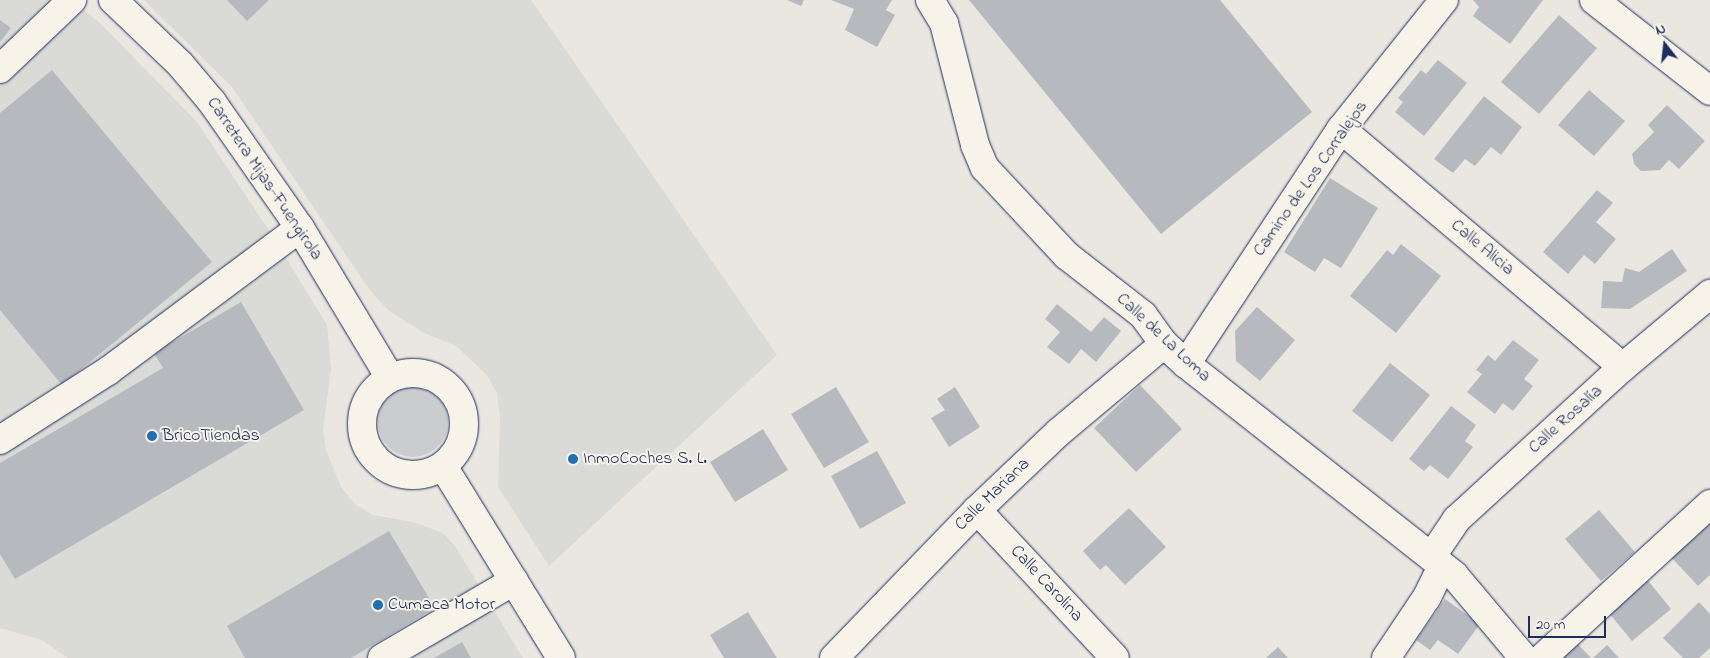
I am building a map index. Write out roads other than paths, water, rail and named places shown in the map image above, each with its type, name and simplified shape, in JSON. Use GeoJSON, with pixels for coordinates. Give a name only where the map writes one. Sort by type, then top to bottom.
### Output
{"type":"FeatureCollection","features":[{"type":"Feature","properties":{"kind":"street"},"geometry":{"type":"LineString","coordinates":[[0,69],[72,0]]}},
{"type":"Feature","properties":{"kind":"street","name":"Carretera Mijas-Fuengirola"},"geometry":{"type":"LineString","coordinates":[[113,0],[180,64],[212,102],[300,228],[390,378]]}},
{"type":"Feature","properties":{"kind":"street","name":"Calle de La Loma"},"geometry":{"type":"LineString","coordinates":[[930,0],[944,23],[974,145],[985,168],[1066,255],[1143,315],[1164,344],[1186,364],[1454,575],[1524,658]]}},
{"type":"Feature","properties":{"kind":"street","name":"Camino de Los Corralejos"},"geometry":{"type":"LineString","coordinates":[[1186,364],[1341,129],[1444,0]]}},
{"type":"Feature","properties":{"kind":"street"},"geometry":{"type":"LineString","coordinates":[[1594,0],[1710,91]]}},
{"type":"Feature","properties":{"kind":"street","name":"Calle Alicia"},"geometry":{"type":"LineString","coordinates":[[1341,129],[1623,367]]}},
{"type":"Feature","properties":{"kind":"street"},"geometry":{"type":"LineString","coordinates":[[0,440],[108,371],[300,228]]}},
{"type":"Feature","properties":{"kind":"street","name":"Calle Rosalía"},"geometry":{"type":"LineString","coordinates":[[1386,658],[1427,598],[1437,561],[1457,519],[1623,367],[1710,294]]}},
{"type":"Feature","properties":{"kind":"street","name":"Calle Mariana"},"geometry":{"type":"LineString","coordinates":[[834,658],[976,510],[1059,432],[1164,344]]}},
{"type":"Feature","properties":{"kind":"street"},"geometry":{"type":"LineString","coordinates":[[413,373],[425,374],[441,381],[454,393],[464,414],[465,426],[458,448],[443,466],[416,475],[402,474],[378,461],[369,450],[362,430],[364,409],[379,386],[390,378],[413,373]]}},
{"type":"Feature","properties":{"kind":"street"},"geometry":{"type":"LineString","coordinates":[[443,466],[561,658]]}},
{"type":"Feature","properties":{"kind":"street"},"geometry":{"type":"LineString","coordinates":[[1542,658],[1710,504]]}},
{"type":"Feature","properties":{"kind":"street","name":"Calle Carolina"},"geometry":{"type":"LineString","coordinates":[[976,510],[1116,658]]}},
{"type":"Feature","properties":{"kind":"street"},"geometry":{"type":"LineString","coordinates":[[382,658],[514,580]]}},
{"type":"Feature","properties":{"kind":"place","name":"BricoTiendas"},"geometry":{"type":"Point","coordinates":[152,436]}},
{"type":"Feature","properties":{"kind":"place","name":"InmoCoches S. L."},"geometry":{"type":"Point","coordinates":[573,459]}},
{"type":"Feature","properties":{"kind":"place","name":"Cumaca Motor"},"geometry":{"type":"Point","coordinates":[378,605]}}]}
